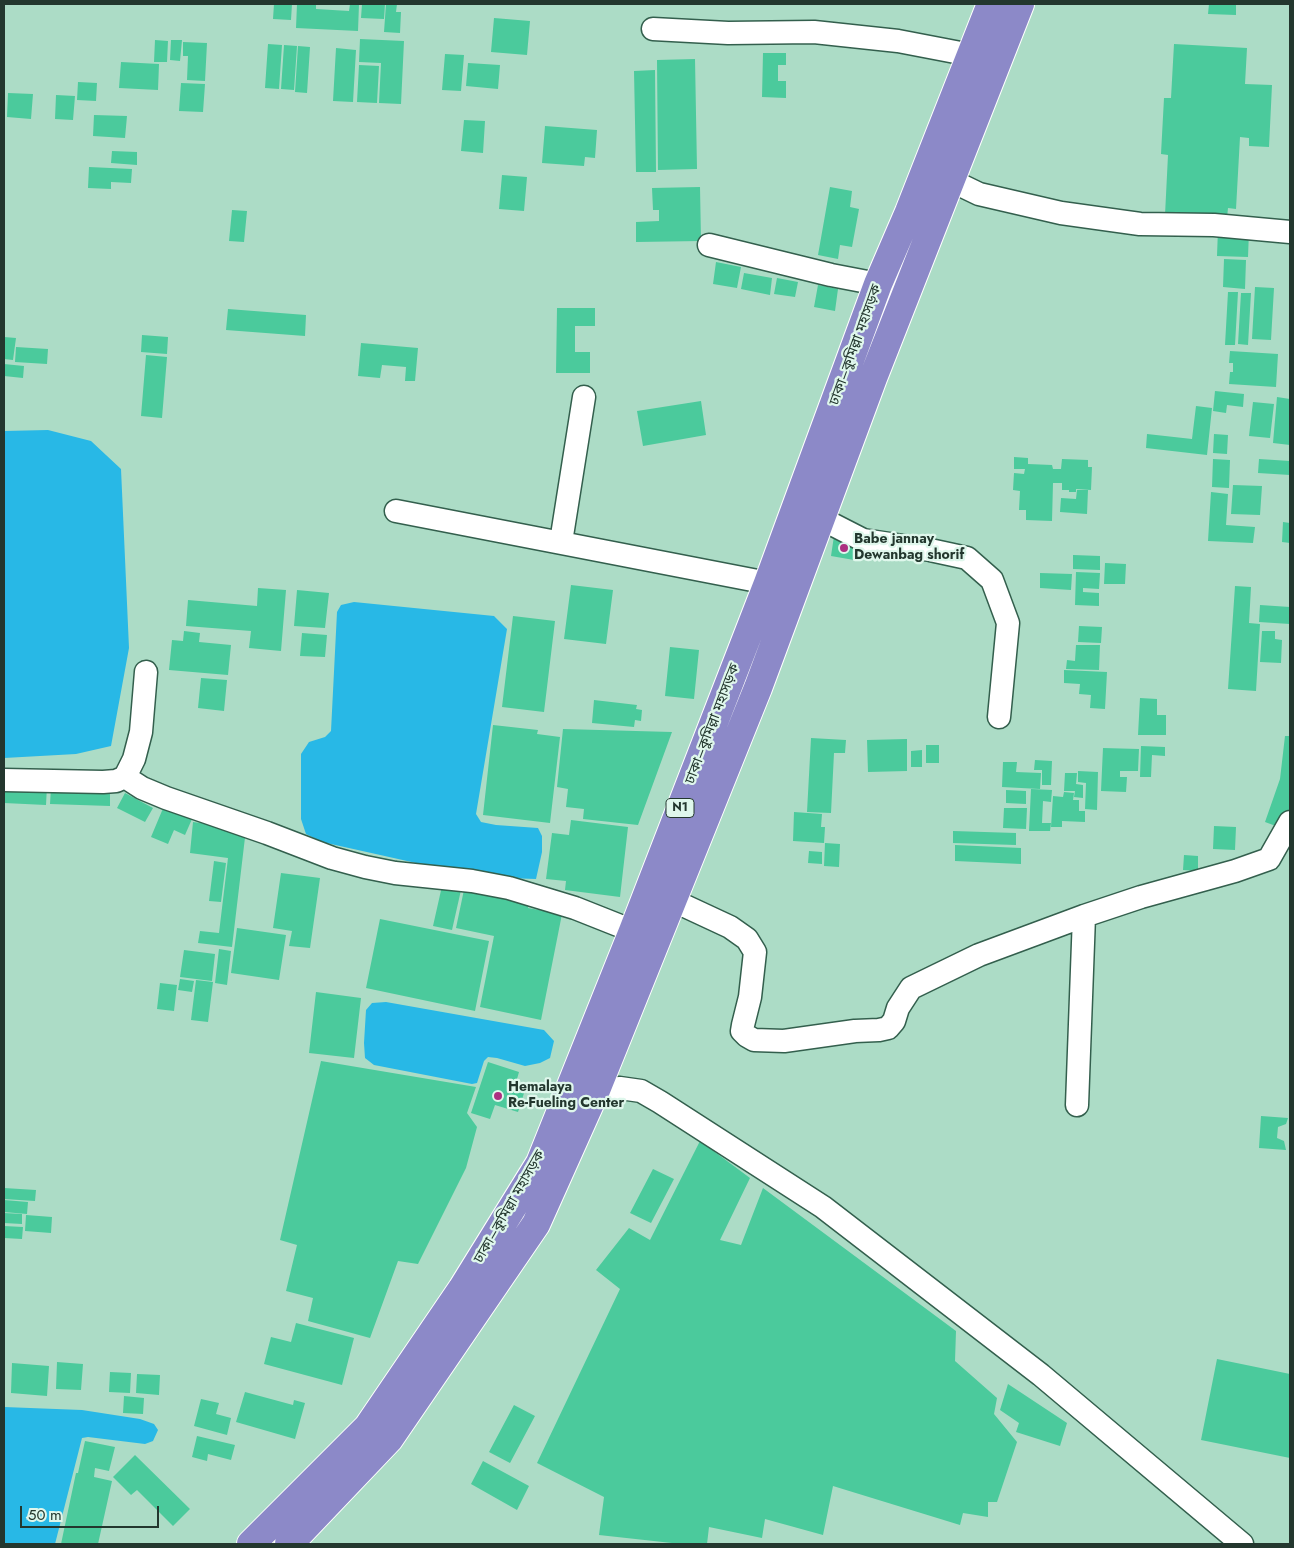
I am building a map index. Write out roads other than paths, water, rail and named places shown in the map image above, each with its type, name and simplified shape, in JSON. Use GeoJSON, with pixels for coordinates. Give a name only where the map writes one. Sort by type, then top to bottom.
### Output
{"type":"FeatureCollection","features":[{"type":"Feature","properties":{"kind":"highway","name":"ঢাকা–কুমিল্লা মহাসড়ক"},"geometry":{"type":"LineString","coordinates":[[251,1544],[368,1427],[462,1290],[540,1163],[633,931],[768,583],[878,284],[909,212],[991,4]]}},
{"type":"Feature","properties":{"kind":"highway","name":"ঢাকা–কুমিল্লা মহাসড়ক"},"geometry":{"type":"LineString","coordinates":[[289,1544],[390,1439],[536,1224],[596,1090],[758,688],[872,378],[1020,4]]}},
{"type":"Feature","properties":{"kind":"street"},"geometry":{"type":"LineString","coordinates":[[652,28],[728,32],[814,32],[898,41],[971,55]]}},
{"type":"Feature","properties":{"kind":"street"},"geometry":{"type":"LineString","coordinates":[[950,180],[979,194],[1061,213],[1140,224],[1214,224],[1290,232]]}},
{"type":"Feature","properties":{"kind":"street"},"geometry":{"type":"LineString","coordinates":[[709,245],[831,275],[878,284]]}},
{"type":"Feature","properties":{"kind":"street"},"geometry":{"type":"LineString","coordinates":[[561,542],[584,396]]}},
{"type":"Feature","properties":{"kind":"street"},"geometry":{"type":"LineString","coordinates":[[396,511],[768,583]]}},
{"type":"Feature","properties":{"kind":"street"},"geometry":{"type":"LineString","coordinates":[[820,518],[863,540],[930,550],[966,558],[992,580],[1008,623],[999,717]]}},
{"type":"Feature","properties":{"kind":"street"},"geometry":{"type":"LineString","coordinates":[[4,780],[103,782],[116,781],[126,777],[134,759],[141,732],[146,672]]}},
{"type":"Feature","properties":{"kind":"street"},"geometry":{"type":"LineString","coordinates":[[126,777],[142,788],[166,798],[332,858],[395,873],[509,888],[575,908],[633,931]]}},
{"type":"Feature","properties":{"kind":"street"},"geometry":{"type":"LineString","coordinates":[[672,900],[730,927],[747,939],[755,952],[750,997],[742,1031],[746,1036],[754,1040],[784,1041],[855,1031],[879,1030],[888,1028],[894,1021],[898,1008],[911,988],[979,955],[1141,897],[1235,871],[1269,859],[1290,822]]}},
{"type":"Feature","properties":{"kind":"street"},"geometry":{"type":"LineString","coordinates":[[1077,1105],[1084,916]]}},
{"type":"Feature","properties":{"kind":"street"},"geometry":{"type":"LineString","coordinates":[[596,1090],[620,1088],[641,1091],[823,1207],[1041,1375],[1242,1544]]}},
{"type":"Feature","properties":{"kind":"water"},"geometry":{"type":"Polygon","coordinates":[[[48,430],[91,441],[121,469],[129,648],[111,746],[76,754],[4,758],[4,431],[48,430]]]}},
{"type":"Feature","properties":{"kind":"water"},"geometry":{"type":"Polygon","coordinates":[[[354,602],[494,616],[507,629],[476,814],[481,822],[538,828],[542,836],[542,852],[536,879],[506,878],[434,867],[322,842],[306,834],[301,819],[301,754],[309,742],[325,737],[331,731],[337,612],[341,605],[354,602]]]}},
{"type":"Feature","properties":{"kind":"water"},"geometry":{"type":"Polygon","coordinates":[[[386,1002],[544,1030],[554,1041],[550,1058],[540,1063],[525,1066],[488,1057],[484,1061],[477,1083],[472,1084],[374,1065],[365,1058],[366,1010],[372,1003],[386,1002]]]}},
{"type":"Feature","properties":{"kind":"water"},"geometry":{"type":"Polygon","coordinates":[[[4,1407],[82,1410],[140,1419],[154,1424],[158,1430],[153,1441],[145,1444],[88,1437],[82,1438],[55,1544],[4,1544],[4,1407]]]}},
{"type":"Feature","properties":{"kind":"place","name":"Babe jannay Dewanbag shorif"},"geometry":{"type":"Point","coordinates":[844,548]}},
{"type":"Feature","properties":{"kind":"place","name":"Hemalaya Re-Fueling Center"},"geometry":{"type":"Point","coordinates":[498,1096]}}]}
